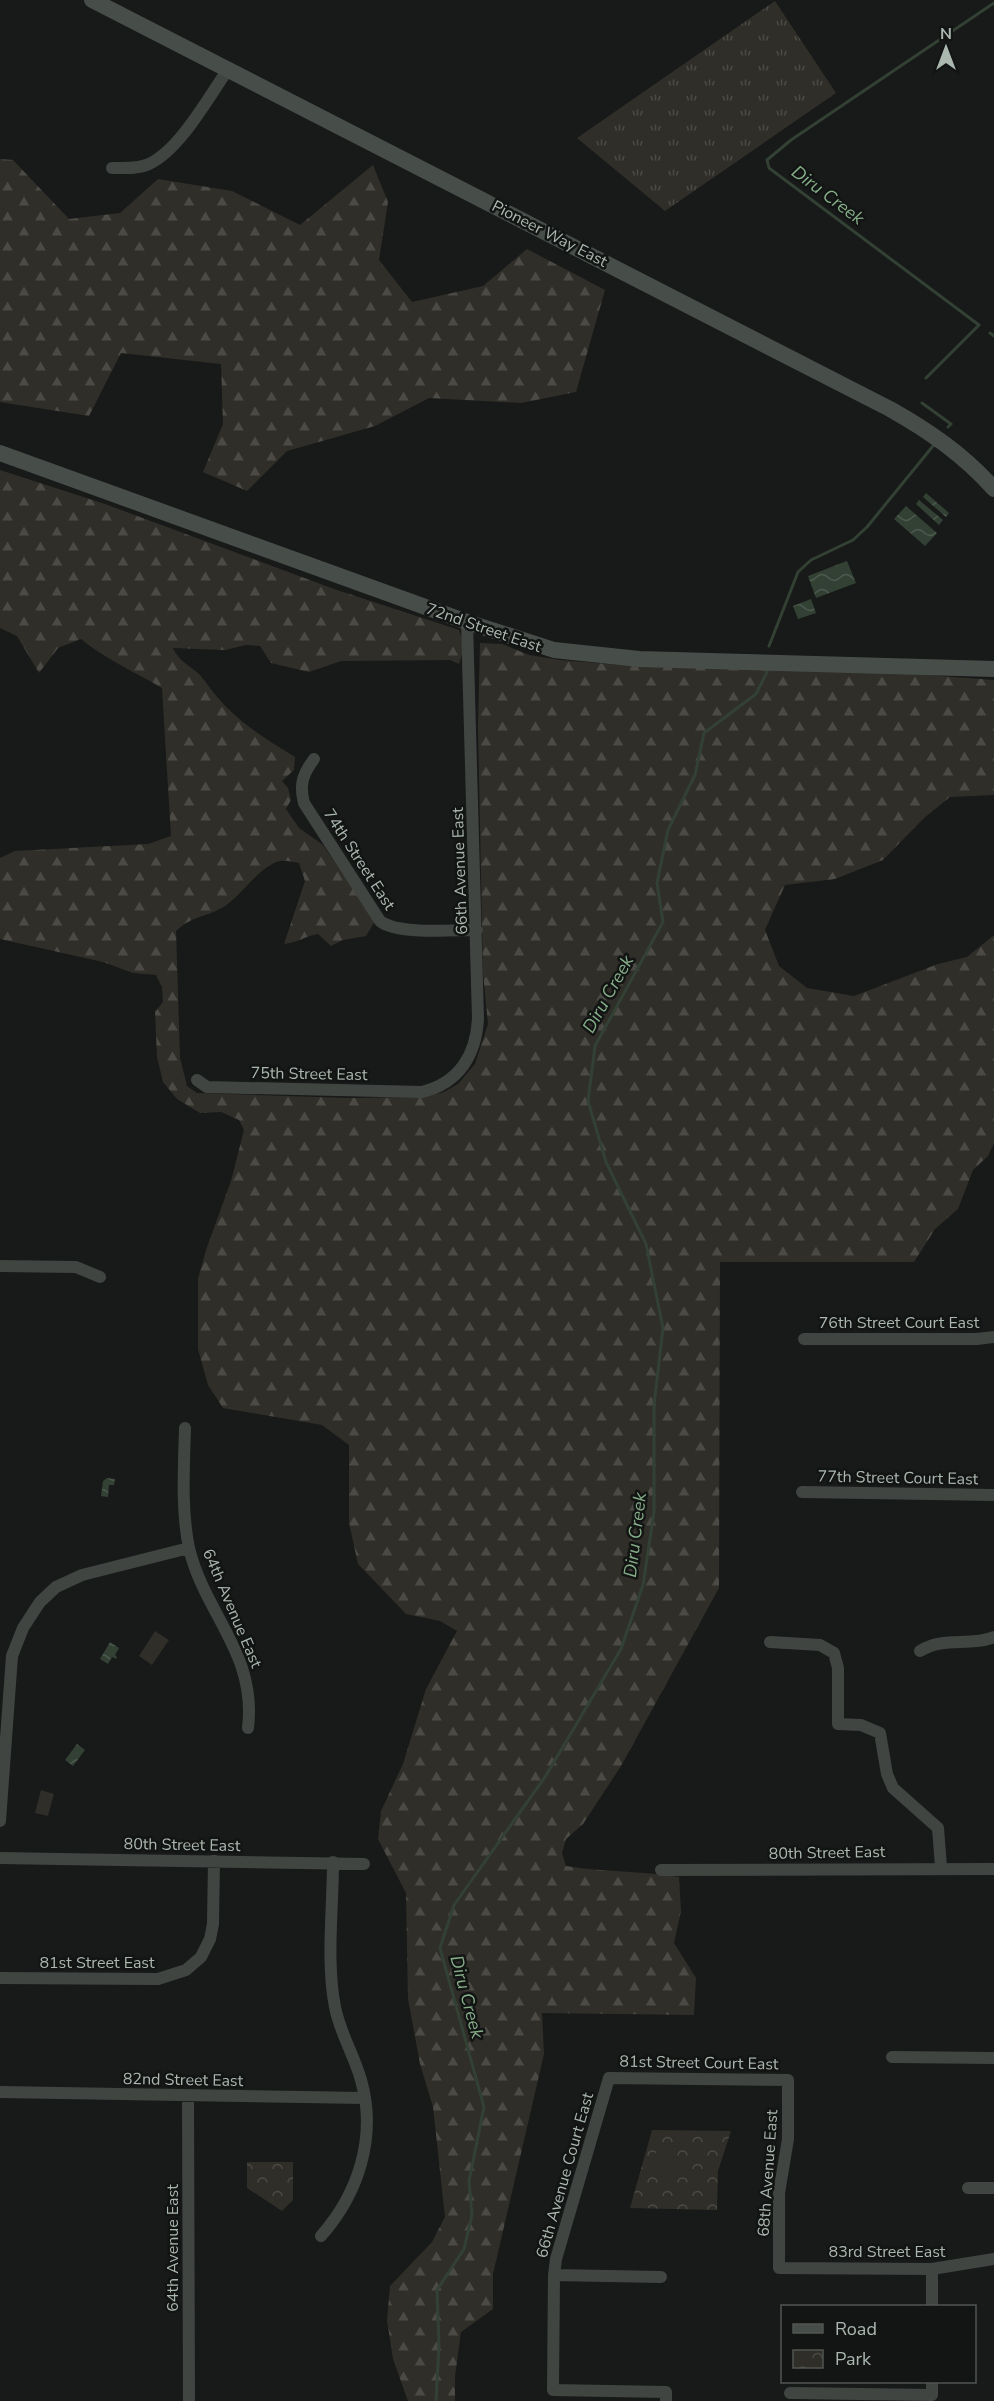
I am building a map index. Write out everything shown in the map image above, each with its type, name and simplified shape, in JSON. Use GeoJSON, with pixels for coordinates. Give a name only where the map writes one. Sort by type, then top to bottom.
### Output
{"type":"FeatureCollection","features":[{"type":"Feature","properties":{"kind":"main road","name":"Pioneer Way East"},"geometry":{"type":"LineString","coordinates":[[92,0],[229,68],[890,409],[927,430],[953,449],[994,489]]}},
{"type":"Feature","properties":{"kind":"main road","name":"72nd Street East"},"geometry":{"type":"LineString","coordinates":[[0,453],[467,622],[554,650],[597,657],[994,669]]}},
{"type":"Feature","properties":{"kind":"street"},"geometry":{"type":"LineString","coordinates":[[112,168],[138,167],[162,157],[229,68]]}},
{"type":"Feature","properties":{"kind":"street","name":"66th Avenue East"},"geometry":{"type":"LineString","coordinates":[[422,1092],[440,1086],[455,1076],[467,1061],[474,1046],[478,1019],[467,622]]}},
{"type":"Feature","properties":{"kind":"street","name":"74th Street East"},"geometry":{"type":"LineString","coordinates":[[315,759],[303,776],[301,792],[304,803],[381,921],[394,928],[477,930]]}},
{"type":"Feature","properties":{"kind":"street","name":"75th Street East"},"geometry":{"type":"LineString","coordinates":[[197,1080],[207,1087],[422,1092]]}},
{"type":"Feature","properties":{"kind":"street"},"geometry":{"type":"LineString","coordinates":[[0,1266],[76,1267],[100,1277]]}},
{"type":"Feature","properties":{"kind":"street","name":"76th Street Court East"},"geometry":{"type":"LineString","coordinates":[[804,1339],[977,1339],[994,1336]]}},
{"type":"Feature","properties":{"kind":"street","name":"64th Avenue East"},"geometry":{"type":"LineString","coordinates":[[185,1428],[184,1498],[189,1548],[201,1583],[244,1668],[250,1706],[248,1728]]}},
{"type":"Feature","properties":{"kind":"street","name":"77th Street Court East"},"geometry":{"type":"LineString","coordinates":[[802,1492],[994,1495]]}},
{"type":"Feature","properties":{"kind":"street"},"geometry":{"type":"LineString","coordinates":[[0,1821],[12,1656],[23,1628],[48,1593],[82,1575],[189,1548]]}},
{"type":"Feature","properties":{"kind":"street"},"geometry":{"type":"LineString","coordinates":[[920,1651],[938,1642],[978,1641],[994,1637]]}},
{"type":"Feature","properties":{"kind":"street"},"geometry":{"type":"LineString","coordinates":[[770,1642],[820,1645],[834,1653],[838,1668],[838,1724],[861,1725],[880,1733],[887,1774],[893,1788],[938,1828],[941,1867]]}},
{"type":"Feature","properties":{"kind":"street","name":"80th Street East"},"geometry":{"type":"LineString","coordinates":[[0,1858],[364,1864]]}},
{"type":"Feature","properties":{"kind":"street","name":"81st Street East"},"geometry":{"type":"LineString","coordinates":[[0,1978],[158,1979],[178,1975],[201,1957],[210,1939],[214,1861]]}},
{"type":"Feature","properties":{"kind":"street"},"geometry":{"type":"LineString","coordinates":[[321,2236],[343,2208],[358,2174],[366,2136],[365,2098],[335,2007],[332,1984],[333,1862]]}},
{"type":"Feature","properties":{"kind":"street","name":"80th Street East"},"geometry":{"type":"LineString","coordinates":[[661,1870],[941,1867],[994,1869]]}},
{"type":"Feature","properties":{"kind":"street"},"geometry":{"type":"LineString","coordinates":[[892,2057],[994,2058]]}},
{"type":"Feature","properties":{"kind":"street","name":"81st Street Court East"},"geometry":{"type":"LineString","coordinates":[[609,2078],[788,2080]]}},
{"type":"Feature","properties":{"kind":"street","name":"66th Avenue Court East"},"geometry":{"type":"LineString","coordinates":[[609,2078],[554,2276],[553,2390],[666,2396]]}},
{"type":"Feature","properties":{"kind":"street","name":"68th Avenue East"},"geometry":{"type":"LineString","coordinates":[[779,2268],[779,2193],[788,2139],[788,2080]]}},
{"type":"Feature","properties":{"kind":"street","name":"82nd Street East"},"geometry":{"type":"LineString","coordinates":[[0,2092],[365,2098]]}},
{"type":"Feature","properties":{"kind":"street","name":"64th Avenue East"},"geometry":{"type":"LineString","coordinates":[[188,2095],[189,2401]]}},
{"type":"Feature","properties":{"kind":"street"},"geometry":{"type":"LineString","coordinates":[[968,2188],[994,2188]]}},
{"type":"Feature","properties":{"kind":"street","name":"83rd Street East"},"geometry":{"type":"LineString","coordinates":[[779,2268],[932,2270],[994,2259]]}},
{"type":"Feature","properties":{"kind":"street"},"geometry":{"type":"LineString","coordinates":[[932,2270],[932,2305]]}},
{"type":"Feature","properties":{"kind":"street"},"geometry":{"type":"LineString","coordinates":[[554,2276],[661,2277]]}},
{"type":"Feature","properties":{"kind":"street"},"geometry":{"type":"LineString","coordinates":[[790,2393],[932,2395],[932,2383]]}},
{"type":"Feature","properties":{"kind":"green space"},"geometry":{"type":"Polygon","coordinates":[[[775,1],[836,93],[665,211],[577,138],[775,1]]]}},
{"type":"Feature","properties":{"kind":"green space"},"geometry":{"type":"Polygon","coordinates":[[[0,159],[13,160],[69,219],[120,213],[158,179],[232,191],[300,225],[373,165],[388,202],[379,260],[412,302],[483,286],[527,249],[605,290],[576,392],[521,403],[429,398],[375,426],[287,451],[247,491],[203,472],[223,424],[221,364],[121,353],[89,416],[0,402],[0,159]]]}},
{"type":"Feature","properties":{"kind":"green space"},"geometry":{"type":"Polygon","coordinates":[[[0,470],[105,504],[334,589],[459,630],[461,635],[463,647],[459,664],[450,660],[341,661],[309,672],[271,663],[260,646],[246,645],[225,650],[173,648],[234,715],[295,757],[294,770],[282,781],[288,788],[291,800],[286,809],[299,828],[323,845],[375,921],[366,936],[343,940],[331,946],[318,934],[284,944],[305,881],[299,863],[282,861],[267,867],[222,908],[190,921],[176,931],[180,1058],[187,1086],[197,1093],[349,1098],[426,1097],[444,1092],[458,1084],[475,1064],[488,1024],[483,973],[478,726],[480,643],[502,644],[529,655],[560,660],[632,666],[873,671],[994,680],[994,795],[950,797],[924,818],[883,860],[835,879],[785,885],[765,930],[779,966],[807,988],[854,996],[938,964],[967,957],[994,935],[994,1143],[988,1156],[973,1170],[958,1209],[935,1229],[914,1262],[720,1262],[719,1588],[621,1766],[583,1824],[566,1839],[562,1853],[566,1866],[679,1877],[681,1911],[674,1943],[696,1978],[694,2015],[542,2013],[544,2054],[493,2274],[493,2309],[461,2332],[455,2376],[455,2401],[408,2401],[393,2359],[387,2320],[390,2286],[432,2242],[445,2217],[433,2107],[420,2064],[408,1999],[406,1893],[378,1839],[381,1811],[403,1764],[426,1689],[457,1631],[440,1621],[406,1614],[358,1564],[349,1523],[349,1445],[322,1425],[223,1408],[208,1385],[198,1349],[198,1279],[231,1181],[244,1130],[239,1120],[221,1112],[200,1113],[177,1099],[163,1082],[157,1057],[155,1012],[163,1002],[162,987],[156,975],[133,973],[103,962],[0,939],[0,858],[15,851],[148,844],[171,836],[162,688],[110,659],[81,639],[58,648],[39,673],[17,636],[0,628],[0,470]]]}},
{"type":"Feature","properties":{"kind":"green space"},"geometry":{"type":"Polygon","coordinates":[[[155,1631],[169,1640],[152,1665],[139,1656],[155,1631]]]}},
{"type":"Feature","properties":{"kind":"green space"},"geometry":{"type":"Polygon","coordinates":[[[41,1790],[54,1794],[48,1816],[35,1813],[41,1790]]]}},
{"type":"Feature","properties":{"kind":"green space"},"geometry":{"type":"Polygon","coordinates":[[[652,2130],[731,2131],[718,2171],[717,2210],[630,2208],[652,2130]]]}},
{"type":"Feature","properties":{"kind":"green space"},"geometry":{"type":"Polygon","coordinates":[[[659,2142],[679,2147],[671,2179],[650,2173],[659,2142]]]}},
{"type":"Feature","properties":{"kind":"green space"},"geometry":{"type":"Polygon","coordinates":[[[247,2162],[293,2162],[293,2200],[282,2211],[247,2188],[247,2162]]]}},
{"type":"Feature","properties":{"kind":"water"},"geometry":{"type":"Polygon","coordinates":[[[926,493],[949,513],[946,517],[923,497],[926,493]]]}},
{"type":"Feature","properties":{"kind":"water"},"geometry":{"type":"Polygon","coordinates":[[[919,500],[943,520],[939,525],[916,504],[919,500]]]}},
{"type":"Feature","properties":{"kind":"water"},"geometry":{"type":"Polygon","coordinates":[[[906,506],[937,533],[925,546],[894,519],[906,506]]]}},
{"type":"Feature","properties":{"kind":"water"},"geometry":{"type":"Polygon","coordinates":[[[847,561],[856,583],[816,598],[808,576],[847,561]]]}},
{"type":"Feature","properties":{"kind":"water"},"geometry":{"type":"Polygon","coordinates":[[[811,599],[816,613],[798,619],[793,606],[811,599]]]}},
{"type":"Feature","properties":{"kind":"water"},"geometry":{"type":"Polygon","coordinates":[[[107,1478],[115,1479],[114,1485],[109,1485],[108,1497],[101,1496],[103,1481],[107,1478]]]}},
{"type":"Feature","properties":{"kind":"water"},"geometry":{"type":"Polygon","coordinates":[[[110,1642],[119,1648],[115,1655],[116,1659],[112,1657],[108,1664],[100,1659],[110,1642]]]}},
{"type":"Feature","properties":{"kind":"water"},"geometry":{"type":"Polygon","coordinates":[[[77,1744],[85,1750],[73,1766],[65,1760],[77,1744]]]}},
{"type":"Feature","properties":{"kind":"waterway","name":"Diru Creek"},"geometry":{"type":"LineString","coordinates":[[926,378],[979,325],[769,168],[767,160],[791,140],[994,3]]}},
{"type":"Feature","properties":{"kind":"waterway","name":"Diru Creek"},"geometry":{"type":"LineString","coordinates":[[990,333],[994,336]]}},
{"type":"Feature","properties":{"kind":"waterway","name":"Diru Creek"},"geometry":{"type":"LineString","coordinates":[[922,403],[951,424],[948,427]]}},
{"type":"Feature","properties":{"kind":"waterway","name":"Diru Creek"},"geometry":{"type":"LineString","coordinates":[[769,646],[798,572],[811,560],[853,540],[867,527],[933,446]]}},
{"type":"Feature","properties":{"kind":"waterway","name":"Diru Creek"},"geometry":{"type":"LineString","coordinates":[[436,2401],[439,2345],[437,2290],[464,2249],[472,2215],[469,2181],[484,2107],[440,1948],[454,1905],[545,1777],[621,1649],[643,1585],[654,1512],[654,1405],[663,1328],[646,1244],[606,1162],[588,1101],[595,1046],[663,922],[657,883],[668,830],[695,775],[704,733],[756,694],[768,670]]}}]}
